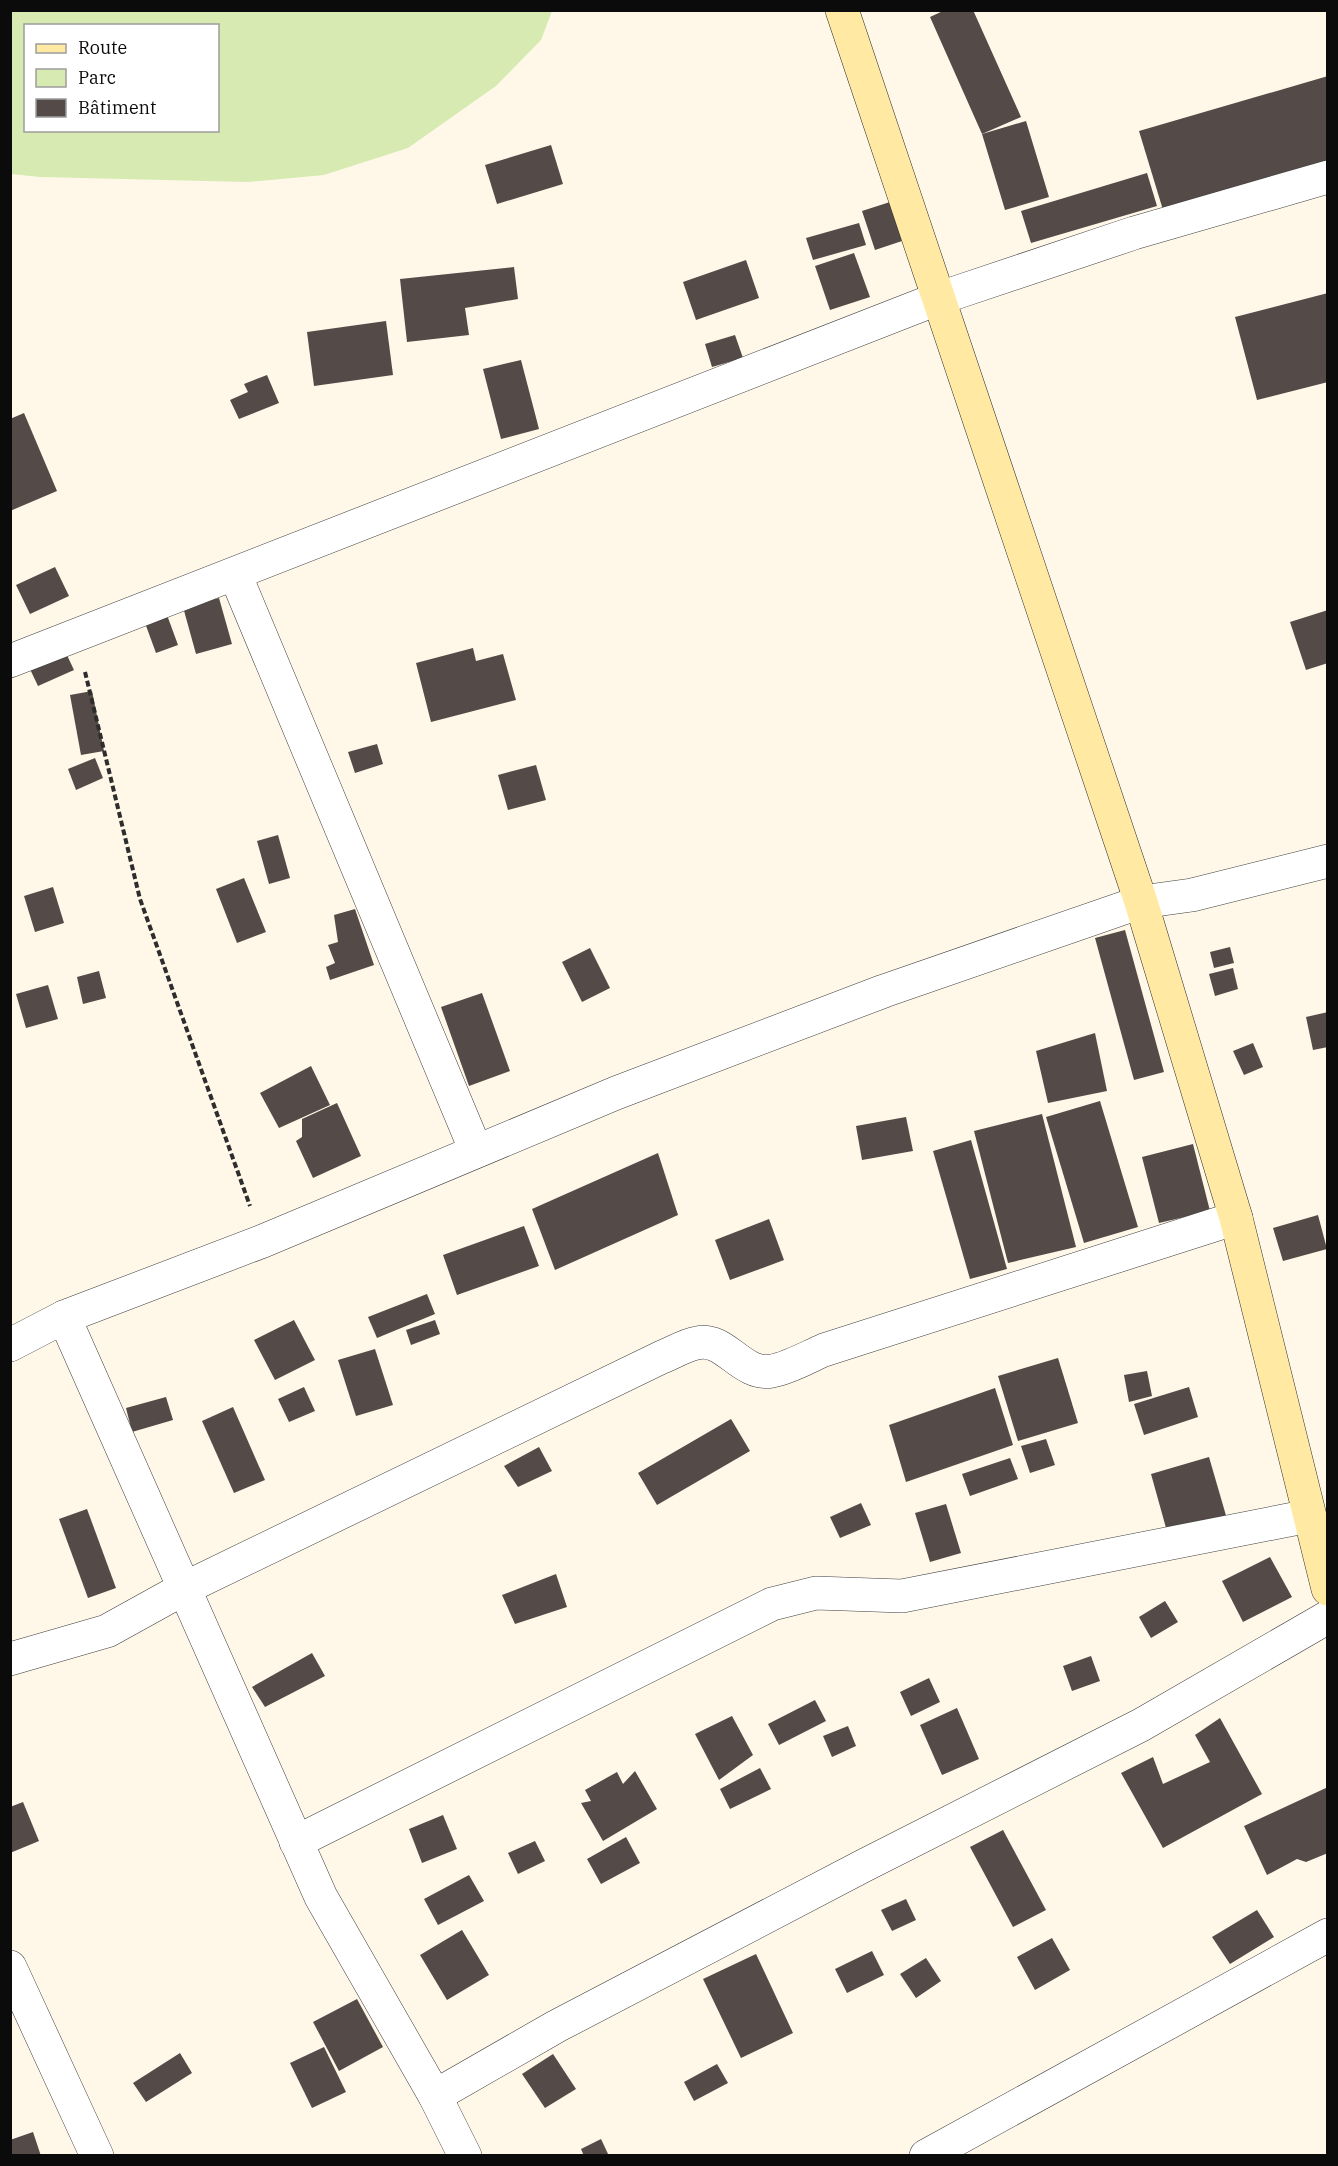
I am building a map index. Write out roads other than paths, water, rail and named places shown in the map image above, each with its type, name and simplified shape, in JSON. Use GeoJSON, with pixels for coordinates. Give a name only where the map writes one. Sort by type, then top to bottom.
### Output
{"type":"FeatureCollection","features":[{"type":"Feature","properties":{"kind":"street"},"geometry":{"type":"LineString","coordinates":[[842,10],[1141,902],[1236,1218],[1328,1589]]}},
{"type":"Feature","properties":{"kind":"street"},"geometry":{"type":"LineString","coordinates":[[10,661],[937,299],[1134,234],[1328,177]]}},
{"type":"Feature","properties":{"kind":"street"},"geometry":{"type":"LineString","coordinates":[[235,574],[476,1151]]}},
{"type":"Feature","properties":{"kind":"street"},"geometry":{"type":"LineString","coordinates":[[10,1345],[64,1317],[263,1240],[616,1093],[884,991],[1141,902],[1192,895],[1328,861]]}},
{"type":"Feature","properties":{"kind":"street"},"geometry":{"type":"LineString","coordinates":[[10,1659],[107,1630],[183,1589],[662,1357],[698,1342],[715,1344],[759,1371],[772,1371],[824,1350],[1236,1218]]}},
{"type":"Feature","properties":{"kind":"street"},"geometry":{"type":"LineString","coordinates":[[64,1317],[321,1897],[435,2096],[465,2156]]}},
{"type":"Feature","properties":{"kind":"street"},"geometry":{"type":"LineString","coordinates":[[296,1842],[772,1604],[816,1593],[902,1596],[1309,1516]]}},
{"type":"Feature","properties":{"kind":"street"},"geometry":{"type":"LineString","coordinates":[[435,2096],[557,2026],[863,1866],[1141,1725],[1328,1617]]}},
{"type":"Feature","properties":{"kind":"street"},"geometry":{"type":"LineString","coordinates":[[926,2156],[1328,1935]]}},
{"type":"Feature","properties":{"kind":"street"},"geometry":{"type":"LineString","coordinates":[[10,1968],[97,2156]]}}]}
